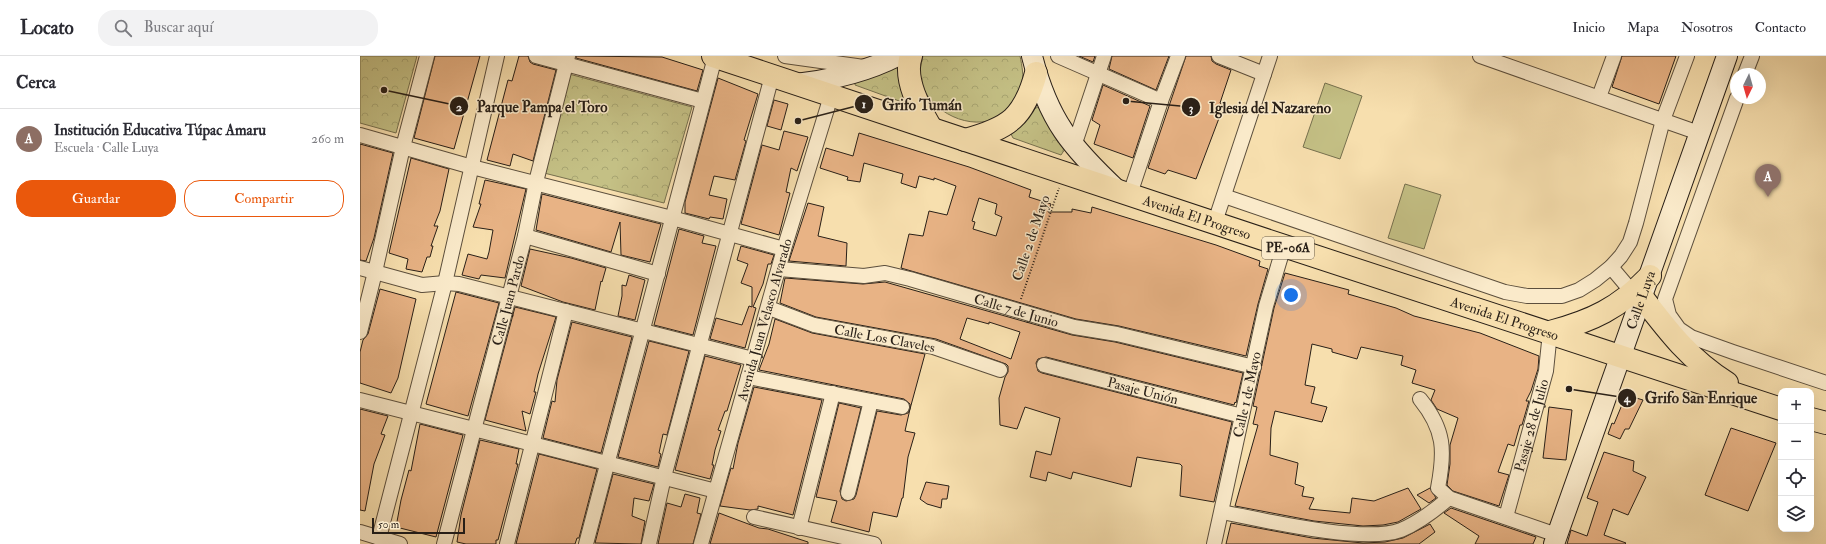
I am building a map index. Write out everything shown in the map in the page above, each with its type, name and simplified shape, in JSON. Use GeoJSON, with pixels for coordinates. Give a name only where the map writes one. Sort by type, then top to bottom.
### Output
{"type":"FeatureCollection","features":[{"type":"Feature","properties":{"kind":"highway","name":"PE-06A"},"geometry":{"type":"LineString","coordinates":[[714,56],[796,84]]}},
{"type":"Feature","properties":{"kind":"highway"},"geometry":{"type":"LineString","coordinates":[[910,56],[912,91],[931,128]]}},
{"type":"Feature","properties":{"kind":"highway"},"geometry":{"type":"LineString","coordinates":[[965,140],[1000,128],[1024,107],[1030,94],[1034,64]]}},
{"type":"Feature","properties":{"kind":"highway","name":"Avenida El Progreso"},"geometry":{"type":"LineString","coordinates":[[796,84],[1778,408]]}},
{"type":"Feature","properties":{"kind":"highway"},"geometry":{"type":"LineString","coordinates":[[1550,332],[1579,325],[1637,295],[1650,276]]}},
{"type":"Feature","properties":{"kind":"highway"},"geometry":{"type":"LineString","coordinates":[[1637,295],[1698,363],[1753,399]]}},
{"type":"Feature","properties":{"kind":"highway"},"geometry":{"type":"LineString","coordinates":[[1814,419],[1826,424]]}},
{"type":"Feature","properties":{"kind":"main road"},"geometry":{"type":"LineString","coordinates":[[796,84],[824,81],[868,68],[897,56]]}},
{"type":"Feature","properties":{"kind":"main road","name":"Calle Luya"},"geometry":{"type":"LineString","coordinates":[[1650,276],[1727,56]]}},
{"type":"Feature","properties":{"kind":"main road"},"geometry":{"type":"LineString","coordinates":[[1034,64],[1047,104],[1057,123],[1089,164],[1124,193]]}},
{"type":"Feature","properties":{"kind":"main road","name":"Calle Luya"},"geometry":{"type":"LineString","coordinates":[[1555,540],[1622,356],[1637,295]]}},
{"type":"Feature","properties":{"kind":"street"},"geometry":{"type":"LineString","coordinates":[[360,332],[376,272],[403,147],[427,56]]}},
{"type":"Feature","properties":{"kind":"street"},"geometry":{"type":"LineString","coordinates":[[379,538],[445,283],[497,56]]}},
{"type":"Feature","properties":{"kind":"street"},"geometry":{"type":"LineString","coordinates":[[536,56],[566,60],[703,101]]}},
{"type":"Feature","properties":{"kind":"street"},"geometry":{"type":"LineString","coordinates":[[586,544],[609,462],[714,56]]}},
{"type":"Feature","properties":{"kind":"street"},"geometry":{"type":"LineString","coordinates":[[785,56],[868,68]]}},
{"type":"Feature","properties":{"kind":"street"},"geometry":{"type":"LineString","coordinates":[[1058,56],[1161,100]]}},
{"type":"Feature","properties":{"kind":"street"},"geometry":{"type":"LineString","coordinates":[[1074,146],[1104,56]]}},
{"type":"Feature","properties":{"kind":"street"},"geometry":{"type":"LineString","coordinates":[[1124,193],[1178,56]]}},
{"type":"Feature","properties":{"kind":"street"},"geometry":{"type":"LineString","coordinates":[[1219,56],[1264,74]]}},
{"type":"Feature","properties":{"kind":"street"},"geometry":{"type":"LineString","coordinates":[[1215,222],[1270,56]]}},
{"type":"Feature","properties":{"kind":"street"},"geometry":{"type":"LineString","coordinates":[[1599,98],[1614,56]]}},
{"type":"Feature","properties":{"kind":"street"},"geometry":{"type":"LineString","coordinates":[[1224,196],[1505,292],[1527,296],[1562,296],[1579,290],[1611,267],[1630,242],[1663,120],[1687,56]]}},
{"type":"Feature","properties":{"kind":"street"},"geometry":{"type":"LineString","coordinates":[[1747,68],[1752,56]]}},
{"type":"Feature","properties":{"kind":"street"},"geometry":{"type":"LineString","coordinates":[[1488,57],[1700,133]]}},
{"type":"Feature","properties":{"kind":"street","name":"Calle Juan Pardo"},"geometry":{"type":"LineString","coordinates":[[444,544],[525,236],[536,182],[566,60]]}},
{"type":"Feature","properties":{"kind":"street"},"geometry":{"type":"LineString","coordinates":[[649,544],[664,477],[772,76]]}},
{"type":"Feature","properties":{"kind":"street","name":"Avenida Juan Velasco Alvarado"},"geometry":{"type":"LineString","coordinates":[[701,544],[753,359],[769,308],[784,249],[831,96]]}},
{"type":"Feature","properties":{"kind":"street"},"geometry":{"type":"LineString","coordinates":[[1735,104],[1665,299],[1669,315],[1679,329],[1691,337],[1826,383]]}},
{"type":"Feature","properties":{"kind":"street"},"geometry":{"type":"LineString","coordinates":[[360,135],[784,249]]}},
{"type":"Feature","properties":{"kind":"street"},"geometry":{"type":"LineString","coordinates":[[525,236],[658,274]]}},
{"type":"Feature","properties":{"kind":"street","name":"Calle 1 de Mayo"},"geometry":{"type":"LineString","coordinates":[[1214,544],[1266,306],[1284,246]]}},
{"type":"Feature","properties":{"kind":"street"},"geometry":{"type":"LineString","coordinates":[[1611,267],[1637,295]]}},
{"type":"Feature","properties":{"kind":"street"},"geometry":{"type":"LineString","coordinates":[[360,268],[422,284],[459,284],[753,359]]}},
{"type":"Feature","properties":{"kind":"street","name":"Calle 7 de Junio"},"geometry":{"type":"LineString","coordinates":[[779,268],[864,276],[885,273],[910,278],[1074,327],[1117,334],[1254,366]]}},
{"type":"Feature","properties":{"kind":"street","name":"Calle Los Claveles"},"geometry":{"type":"LineString","coordinates":[[769,308],[814,325],[932,348],[1000,370]]}},
{"type":"Feature","properties":{"kind":"street"},"geometry":{"type":"LineString","coordinates":[[507,544],[566,311]]}},
{"type":"Feature","properties":{"kind":"street","name":"Pasaje 28 de Julio"},"geometry":{"type":"LineString","coordinates":[[1506,517],[1546,371],[1550,332]]}},
{"type":"Feature","properties":{"kind":"street","name":"Pasaje Unión"},"geometry":{"type":"LineString","coordinates":[[1044,365],[1242,416]]}},
{"type":"Feature","properties":{"kind":"street"},"geometry":{"type":"LineString","coordinates":[[748,377],[902,407]]}},
{"type":"Feature","properties":{"kind":"street"},"geometry":{"type":"LineString","coordinates":[[799,528],[833,393]]}},
{"type":"Feature","properties":{"kind":"street"},"geometry":{"type":"LineString","coordinates":[[1420,399],[1432,414],[1438,425],[1443,452],[1442,469],[1438,488],[1449,498],[1506,517],[1555,540]]}},
{"type":"Feature","properties":{"kind":"street"},"geometry":{"type":"LineString","coordinates":[[360,400],[609,462],[716,491]]}},
{"type":"Feature","properties":{"kind":"street"},"geometry":{"type":"LineString","coordinates":[[848,493],[871,401]]}},
{"type":"Feature","properties":{"kind":"street"},"geometry":{"type":"LineString","coordinates":[[1222,512],[1317,530],[1354,534],[1381,534],[1400,530],[1436,509],[1449,498]]}},
{"type":"Feature","properties":{"kind":"street"},"geometry":{"type":"LineString","coordinates":[[754,518],[874,544]]}},
{"type":"Feature","properties":{"kind":"street"},"geometry":{"type":"LineString","coordinates":[[360,532],[400,544]]}},
{"type":"Feature","properties":{"kind":"path","name":"Calle 2 de Mayo"},"geometry":{"type":"LineString","coordinates":[[1017,310],[1064,173]]}},
{"type":"Feature","properties":{"kind":"green space"},"geometry":{"type":"Polygon","coordinates":[[[360,56],[417,56],[396,133],[360,123],[360,56]]]}},
{"type":"Feature","properties":{"kind":"green space"},"geometry":{"type":"Polygon","coordinates":[[[923,56],[1020,56],[1023,82],[1019,95],[1003,114],[988,121],[976,122],[953,116],[933,103],[921,83],[920,70],[923,56]]]}},
{"type":"Feature","properties":{"kind":"green space"},"geometry":{"type":"Polygon","coordinates":[[[898,63],[907,101],[902,102],[855,85],[855,78],[898,63]]]}},
{"type":"Feature","properties":{"kind":"green space"},"geometry":{"type":"Polygon","coordinates":[[[569,74],[692,107],[664,203],[544,173],[569,74]]]}},
{"type":"Feature","properties":{"kind":"green space"},"geometry":{"type":"Polygon","coordinates":[[[1325,83],[1362,96],[1340,159],[1303,147],[1325,83]]]}},
{"type":"Feature","properties":{"kind":"green space"},"geometry":{"type":"Polygon","coordinates":[[[1038,107],[1067,146],[1061,155],[1013,138],[1010,132],[1032,110],[1038,107]]]}},
{"type":"Feature","properties":{"kind":"green space"},"geometry":{"type":"Polygon","coordinates":[[[1405,184],[1441,195],[1424,249],[1388,238],[1405,184]]]}},
{"type":"Feature","properties":{"kind":"building"},"geometry":{"type":"Polygon","coordinates":[[[435,56],[480,56],[454,149],[414,138],[435,56]]]}},
{"type":"Feature","properties":{"kind":"building"},"geometry":{"type":"Polygon","coordinates":[[[519,56],[528,56],[530,62],[533,64],[556,70],[533,161],[513,154],[510,166],[487,160],[508,80],[512,81],[519,56]]]}},
{"type":"Feature","properties":{"kind":"building"},"geometry":{"type":"Polygon","coordinates":[[[576,56],[662,57],[703,70],[697,91],[576,58],[576,56]]]}},
{"type":"Feature","properties":{"kind":"building"},"geometry":{"type":"Polygon","coordinates":[[[1079,56],[1095,56],[1093,62],[1079,56]]]}},
{"type":"Feature","properties":{"kind":"building"},"geometry":{"type":"Polygon","coordinates":[[[1112,56],[1169,56],[1156,90],[1109,69],[1112,56]]]}},
{"type":"Feature","properties":{"kind":"building"},"geometry":{"type":"Polygon","coordinates":[[[1186,56],[1211,56],[1212,61],[1216,64],[1231,70],[1220,103],[1224,105],[1196,179],[1168,170],[1165,174],[1148,168],[1186,56]]]}},
{"type":"Feature","properties":{"kind":"building"},"geometry":{"type":"Polygon","coordinates":[[[1622,56],[1676,56],[1659,104],[1612,87],[1622,56]]]}},
{"type":"Feature","properties":{"kind":"building"},"geometry":{"type":"Polygon","coordinates":[[[718,78],[758,94],[744,140],[746,141],[735,180],[714,176],[709,195],[727,199],[723,219],[710,217],[709,219],[685,213],[685,202],[718,78]]]}},
{"type":"Feature","properties":{"kind":"building"},"geometry":{"type":"Polygon","coordinates":[[[1103,85],[1150,106],[1133,158],[1094,144],[1100,125],[1092,120],[1103,85]]]}},
{"type":"Feature","properties":{"kind":"building"},"geometry":{"type":"Polygon","coordinates":[[[774,100],[788,104],[781,130],[767,126],[774,100]]]}},
{"type":"Feature","properties":{"kind":"building"},"geometry":{"type":"Polygon","coordinates":[[[784,131],[808,137],[797,171],[791,168],[786,192],[790,193],[779,235],[741,224],[762,145],[779,150],[784,131]]]}},
{"type":"Feature","properties":{"kind":"building"},"geometry":{"type":"Polygon","coordinates":[[[859,133],[969,167],[1031,190],[1029,197],[1051,204],[1048,212],[1072,212],[1072,209],[1091,213],[1092,207],[1216,245],[1260,261],[1259,266],[1268,269],[1246,356],[1119,326],[1076,319],[901,268],[909,234],[923,236],[929,211],[947,215],[956,186],[934,178],[934,180],[919,176],[916,188],[901,183],[903,174],[864,163],[860,182],[847,180],[848,177],[820,168],[826,148],[853,156],[859,133]],[[979,198],[972,221],[975,222],[973,229],[996,236],[1002,217],[995,214],[997,204],[979,198]]]}},
{"type":"Feature","properties":{"kind":"building"},"geometry":{"type":"Polygon","coordinates":[[[360,144],[393,153],[374,238],[366,261],[360,260],[360,144]]]}},
{"type":"Feature","properties":{"kind":"building"},"geometry":{"type":"Polygon","coordinates":[[[411,158],[449,169],[440,211],[434,226],[438,226],[431,246],[433,246],[430,257],[427,257],[422,272],[406,269],[408,259],[389,253],[411,158]]]}},
{"type":"Feature","properties":{"kind":"building"},"geometry":{"type":"Polygon","coordinates":[[[485,180],[526,189],[505,278],[481,275],[479,279],[462,275],[468,254],[487,259],[489,252],[493,230],[473,227],[481,204],[479,204],[485,180]]]}},
{"type":"Feature","properties":{"kind":"building"},"geometry":{"type":"Polygon","coordinates":[[[542,194],[661,224],[650,262],[621,255],[620,222],[611,252],[536,230],[542,194]]]}},
{"type":"Feature","properties":{"kind":"building"},"geometry":{"type":"Polygon","coordinates":[[[808,203],[824,207],[818,236],[847,243],[846,266],[789,261],[808,203]]]}},
{"type":"Feature","properties":{"kind":"building"},"geometry":{"type":"Polygon","coordinates":[[[679,229],[704,236],[702,243],[716,246],[693,335],[654,325],[679,229]]]}},
{"type":"Feature","properties":{"kind":"building"},"geometry":{"type":"Polygon","coordinates":[[[741,246],[774,255],[771,264],[768,264],[763,284],[753,307],[756,308],[745,348],[710,339],[716,318],[742,325],[749,306],[752,307],[752,287],[741,283],[748,264],[737,260],[741,246]]]}},
{"type":"Feature","properties":{"kind":"building"},"geometry":{"type":"Polygon","coordinates":[[[530,249],[571,258],[606,268],[602,282],[601,281],[595,310],[563,302],[521,286],[530,249]]]}},
{"type":"Feature","properties":{"kind":"building"},"geometry":{"type":"Polygon","coordinates":[[[1285,273],[1349,290],[1348,294],[1396,308],[1414,316],[1480,333],[1539,356],[1538,369],[1526,401],[1529,401],[1522,425],[1520,425],[1514,446],[1508,444],[1498,472],[1509,475],[1499,506],[1453,491],[1447,485],[1450,464],[1450,445],[1458,418],[1437,409],[1431,400],[1435,390],[1412,383],[1416,370],[1401,365],[1403,356],[1361,347],[1357,359],[1332,352],[1332,349],[1312,344],[1305,385],[1315,387],[1311,403],[1327,407],[1322,422],[1275,411],[1271,428],[1270,455],[1298,463],[1295,484],[1304,487],[1302,496],[1314,498],[1309,509],[1350,513],[1352,498],[1374,501],[1408,488],[1421,509],[1398,522],[1383,525],[1363,526],[1314,521],[1235,506],[1258,425],[1253,424],[1257,407],[1253,406],[1274,308],[1285,273]]]}},
{"type":"Feature","properties":{"kind":"building"},"geometry":{"type":"Polygon","coordinates":[[[629,275],[645,280],[635,320],[618,316],[622,296],[622,285],[626,286],[629,275]]]}},
{"type":"Feature","properties":{"kind":"building"},"geometry":{"type":"Polygon","coordinates":[[[785,278],[863,284],[885,282],[1072,335],[1115,342],[1243,373],[1236,403],[1235,402],[1234,405],[1046,357],[1038,359],[1036,363],[1038,371],[1042,373],[1232,422],[1214,502],[1180,496],[1182,466],[1180,464],[1137,457],[1131,487],[1073,472],[1071,479],[1048,472],[1046,481],[1030,477],[1036,451],[1051,455],[1060,418],[1025,407],[1017,429],[1000,425],[999,398],[1008,372],[1008,366],[1006,364],[936,339],[816,317],[780,303],[785,278]],[[967,318],[960,339],[1011,359],[1020,332],[989,322],[989,324],[967,318]]]}},
{"type":"Feature","properties":{"kind":"building"},"geometry":{"type":"Polygon","coordinates":[[[380,289],[416,299],[398,378],[391,393],[360,383],[360,352],[363,340],[368,334],[380,289]]]}},
{"type":"Feature","properties":{"kind":"building"},"geometry":{"type":"Polygon","coordinates":[[[456,292],[499,303],[468,416],[426,404],[456,292]]]}},
{"type":"Feature","properties":{"kind":"building"},"geometry":{"type":"Polygon","coordinates":[[[515,307],[556,317],[538,374],[534,392],[536,392],[530,414],[522,411],[526,431],[485,420],[515,307]]]}},
{"type":"Feature","properties":{"kind":"building"},"geometry":{"type":"Polygon","coordinates":[[[775,319],[812,333],[925,354],[910,409],[910,404],[904,399],[759,370],[769,344],[775,319]]]}},
{"type":"Feature","properties":{"kind":"building"},"geometry":{"type":"Polygon","coordinates":[[[572,322],[632,337],[601,453],[543,438],[552,401],[555,402],[557,380],[572,322]]]}},
{"type":"Feature","properties":{"kind":"building"},"geometry":{"type":"Polygon","coordinates":[[[649,341],[689,351],[667,435],[663,434],[658,467],[618,457],[649,341]]]}},
{"type":"Feature","properties":{"kind":"building"},"geometry":{"type":"Polygon","coordinates":[[[705,356],[741,365],[727,411],[725,411],[718,430],[721,431],[715,450],[712,465],[714,465],[710,479],[675,470],[705,356]]]}},
{"type":"Feature","properties":{"kind":"building"},"geometry":{"type":"Polygon","coordinates":[[[754,387],[822,400],[793,515],[758,506],[758,509],[750,510],[720,506],[731,468],[733,469],[738,443],[754,387]]]}},
{"type":"Feature","properties":{"kind":"building"},"geometry":{"type":"Polygon","coordinates":[[[1626,395],[1643,400],[1629,429],[1625,429],[1620,439],[1608,434],[1612,423],[1614,424],[1626,395]]]}},
{"type":"Feature","properties":{"kind":"building"},"geometry":{"type":"Polygon","coordinates":[[[839,403],[861,408],[840,491],[842,499],[846,501],[854,499],[856,495],[877,411],[901,415],[908,413],[910,409],[905,431],[915,433],[908,457],[903,498],[897,517],[873,512],[869,532],[831,522],[837,501],[816,497],[839,403]]]}},
{"type":"Feature","properties":{"kind":"building"},"geometry":{"type":"Polygon","coordinates":[[[1549,407],[1572,410],[1566,460],[1543,458],[1549,407]]]}},
{"type":"Feature","properties":{"kind":"building"},"geometry":{"type":"Polygon","coordinates":[[[360,409],[388,416],[381,434],[385,435],[374,464],[365,511],[360,510],[360,409]]]}},
{"type":"Feature","properties":{"kind":"building"},"geometry":{"type":"Polygon","coordinates":[[[420,424],[463,435],[436,537],[396,527],[409,470],[411,471],[420,424]]]}},
{"type":"Feature","properties":{"kind":"building"},"geometry":{"type":"Polygon","coordinates":[[[1731,428],[1776,443],[1748,511],[1705,495],[1731,428]]]}},
{"type":"Feature","properties":{"kind":"building"},"geometry":{"type":"Polygon","coordinates":[[[480,440],[519,449],[516,464],[518,464],[496,544],[466,544],[457,542],[461,515],[480,440]]]}},
{"type":"Feature","properties":{"kind":"building"},"geometry":{"type":"Polygon","coordinates":[[[1604,452],[1634,461],[1633,471],[1646,477],[1628,515],[1613,509],[1604,535],[1626,543],[1567,544],[1571,530],[1587,536],[1598,502],[1587,498],[1604,452]]]}},
{"type":"Feature","properties":{"kind":"building"},"geometry":{"type":"Polygon","coordinates":[[[539,454],[597,469],[579,538],[577,538],[575,544],[516,544],[539,454]]]}},
{"type":"Feature","properties":{"kind":"building"},"geometry":{"type":"Polygon","coordinates":[[[613,474],[654,484],[649,501],[634,498],[632,516],[645,521],[641,544],[595,543],[613,474]]]}},
{"type":"Feature","properties":{"kind":"building"},"geometry":{"type":"Polygon","coordinates":[[[926,482],[949,486],[947,499],[942,499],[941,508],[927,504],[920,499],[926,482]]]}},
{"type":"Feature","properties":{"kind":"building"},"geometry":{"type":"Polygon","coordinates":[[[1430,488],[1436,498],[1429,503],[1417,495],[1430,488]]]}},
{"type":"Feature","properties":{"kind":"building"},"geometry":{"type":"Polygon","coordinates":[[[685,494],[700,498],[697,513],[701,514],[693,544],[658,544],[667,503],[681,507],[685,494]]]}},
{"type":"Feature","properties":{"kind":"building"},"geometry":{"type":"Polygon","coordinates":[[[1451,508],[1536,537],[1533,544],[1475,544],[1479,536],[1444,513],[1451,508]]]}},
{"type":"Feature","properties":{"kind":"building"},"geometry":{"type":"Polygon","coordinates":[[[719,513],[759,528],[768,529],[808,542],[808,544],[710,544],[719,513]]]}},
{"type":"Feature","properties":{"kind":"building"},"geometry":{"type":"Polygon","coordinates":[[[1231,523],[1312,538],[1363,543],[1385,542],[1403,538],[1430,524],[1435,532],[1419,544],[1226,544],[1231,523]]]}},
{"type":"Feature","properties":{"kind":"place","name":"Parque Pampa el Toro"},"geometry":{"type":"Point","coordinates":[384,90]}},
{"type":"Feature","properties":{"kind":"place","name":"Iglesia del Nazareno"},"geometry":{"type":"Point","coordinates":[1126,101]}},
{"type":"Feature","properties":{"kind":"place","name":"Grifo Tumán"},"geometry":{"type":"Point","coordinates":[798,121]}},
{"type":"Feature","properties":{"kind":"place","name":"Institución Educativa Túpac Amaru"},"geometry":{"type":"Point","coordinates":[1768,197]}},
{"type":"Feature","properties":{"kind":"place","name":"Grifo San Enrique"},"geometry":{"type":"Point","coordinates":[1569,389]}}]}
